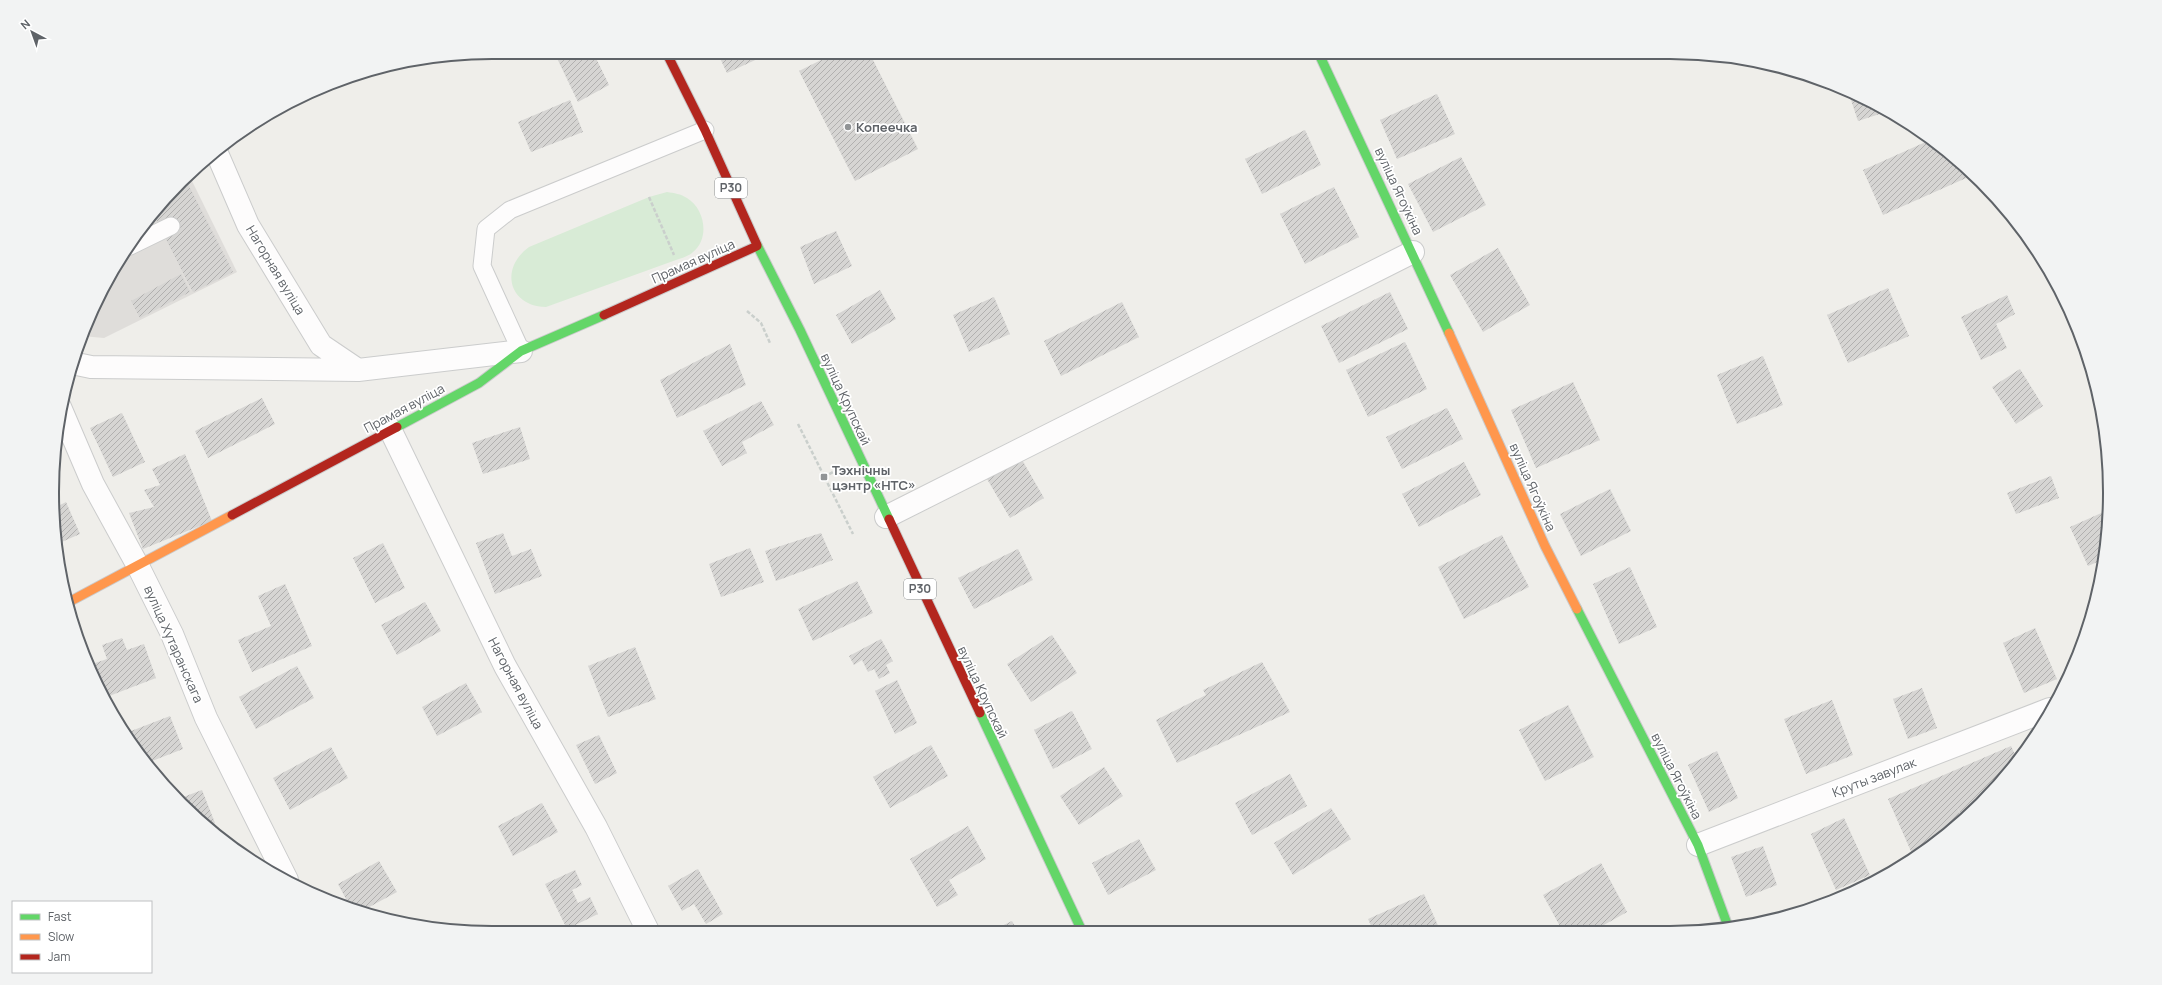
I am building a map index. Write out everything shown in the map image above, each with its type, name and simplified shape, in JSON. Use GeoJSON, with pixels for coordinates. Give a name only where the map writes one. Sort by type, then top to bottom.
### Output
{"type":"FeatureCollection","features":[{"type":"Feature","properties":{"kind":"street","name":"вуліца Крупскай"},"geometry":{"type":"LineString","coordinates":[[670,59],[705,130],[757,246],[800,330],[886,517],[1080,926]]}},
{"type":"Feature","properties":{"kind":"street","name":"вуліца Ягоўкіна"},"geometry":{"type":"LineString","coordinates":[[1321,59],[1413,252],[1545,546],[1698,845],[1726,922]]}},
{"type":"Feature","properties":{"kind":"street","name":"Нагорная вуліца"},"geometry":{"type":"LineString","coordinates":[[219,157],[248,225],[321,345],[358,370]]}},
{"type":"Feature","properties":{"kind":"street","name":"Прамая вуліца"},"geometry":{"type":"LineString","coordinates":[[73,600],[390,429],[479,383],[520,351],[757,246]]}},
{"type":"Feature","properties":{"kind":"street"},"geometry":{"type":"LineString","coordinates":[[886,517],[1413,252]]}},
{"type":"Feature","properties":{"kind":"street"},"geometry":{"type":"LineString","coordinates":[[79,364],[91,367],[358,370],[520,351]]}},
{"type":"Feature","properties":{"kind":"street","name":"вуліца Хутаранскага"},"geometry":{"type":"LineString","coordinates":[[65,420],[93,484],[138,566],[172,634],[206,718],[283,872]]}},
{"type":"Feature","properties":{"kind":"street","name":"Нагорная вуліца"},"geometry":{"type":"LineString","coordinates":[[390,429],[505,666],[596,827],[645,926]]}},
{"type":"Feature","properties":{"kind":"street","name":"Круты завулак"},"geometry":{"type":"LineString","coordinates":[[1698,845],[2043,712]]}},
{"type":"Feature","properties":{"kind":"lane"},"geometry":{"type":"LineString","coordinates":[[520,351],[482,266],[486,229],[510,210],[705,130]]}},
{"type":"Feature","properties":{"kind":"lane"},"geometry":{"type":"LineString","coordinates":[[140,241],[171,226]]}},
{"type":"Feature","properties":{"kind":"path"},"geometry":{"type":"LineString","coordinates":[[649,196],[676,260]]}},
{"type":"Feature","properties":{"kind":"path"},"geometry":{"type":"LineString","coordinates":[[747,311],[761,323],[770,343]]}},
{"type":"Feature","properties":{"kind":"path"},"geometry":{"type":"LineString","coordinates":[[798,424],[853,534]]}},
{"type":"Feature","properties":{"kind":"shaded area"},"geometry":{"type":"Polygon","coordinates":[[[192,181],[237,272],[104,338],[88,337],[117,276],[149,229],[192,181]]]}},
{"type":"Feature","properties":{"kind":"green space"},"geometry":{"type":"Polygon","coordinates":[[[667,192],[687,198],[698,209],[701,216],[703,224],[702,239],[698,246],[687,256],[546,307],[533,305],[516,293],[512,285],[511,275],[520,256],[529,247],[649,197],[667,192]]]}},
{"type":"Feature","properties":{"kind":"building"},"geometry":{"type":"Polygon","coordinates":[[[557,59],[596,59],[609,85],[578,102],[557,59]]]}},
{"type":"Feature","properties":{"kind":"building"},"geometry":{"type":"Polygon","coordinates":[[[720,59],[758,59],[727,73],[720,59]]]}},
{"type":"Feature","properties":{"kind":"building"},"geometry":{"type":"Polygon","coordinates":[[[823,59],[873,59],[918,149],[855,181],[799,71],[823,59]]]}},
{"type":"Feature","properties":{"kind":"building"},"geometry":{"type":"Polygon","coordinates":[[[1437,94],[1455,134],[1397,159],[1380,120],[1437,94]]]}},
{"type":"Feature","properties":{"kind":"building"},"geometry":{"type":"Polygon","coordinates":[[[1851,99],[1880,114],[1858,121],[1851,99]]]}},
{"type":"Feature","properties":{"kind":"building"},"geometry":{"type":"Polygon","coordinates":[[[570,100],[583,132],[531,152],[518,122],[570,100]]]}},
{"type":"Feature","properties":{"kind":"building"},"geometry":{"type":"Polygon","coordinates":[[[1305,130],[1321,165],[1262,194],[1245,159],[1305,130]]]}},
{"type":"Feature","properties":{"kind":"building"},"geometry":{"type":"Polygon","coordinates":[[[1924,143],[1967,178],[1883,215],[1863,170],[1924,143]]]}},
{"type":"Feature","properties":{"kind":"building"},"geometry":{"type":"Polygon","coordinates":[[[1461,157],[1486,205],[1433,232],[1408,184],[1461,157]]]}},
{"type":"Feature","properties":{"kind":"building"},"geometry":{"type":"Polygon","coordinates":[[[188,184],[233,272],[193,292],[156,220],[188,184]]]}},
{"type":"Feature","properties":{"kind":"building"},"geometry":{"type":"Polygon","coordinates":[[[1334,187],[1359,237],[1305,264],[1280,214],[1334,187]]]}},
{"type":"Feature","properties":{"kind":"building"},"geometry":{"type":"Polygon","coordinates":[[[836,231],[852,266],[814,284],[800,247],[836,231]]]}},
{"type":"Feature","properties":{"kind":"building"},"geometry":{"type":"Polygon","coordinates":[[[1498,248],[1530,305],[1483,332],[1450,275],[1498,248]]]}},
{"type":"Feature","properties":{"kind":"building"},"geometry":{"type":"Polygon","coordinates":[[[181,274],[190,292],[140,318],[131,301],[181,274]]]}},
{"type":"Feature","properties":{"kind":"building"},"geometry":{"type":"Polygon","coordinates":[[[1888,288],[1909,336],[1848,363],[1827,315],[1888,288]]]}},
{"type":"Feature","properties":{"kind":"building"},"geometry":{"type":"Polygon","coordinates":[[[880,290],[896,319],[852,344],[836,315],[880,290]]]}},
{"type":"Feature","properties":{"kind":"building"},"geometry":{"type":"Polygon","coordinates":[[[1390,292],[1408,329],[1339,363],[1321,326],[1390,292]]]}},
{"type":"Feature","properties":{"kind":"building"},"geometry":{"type":"Polygon","coordinates":[[[2007,295],[2015,314],[1996,324],[2007,348],[1981,360],[1961,317],[2007,295]]]}},
{"type":"Feature","properties":{"kind":"building"},"geometry":{"type":"Polygon","coordinates":[[[994,297],[1010,334],[969,352],[953,315],[994,297]]]}},
{"type":"Feature","properties":{"kind":"building"},"geometry":{"type":"Polygon","coordinates":[[[1122,302],[1139,337],[1061,376],[1044,341],[1122,302]]]}},
{"type":"Feature","properties":{"kind":"building"},"geometry":{"type":"Polygon","coordinates":[[[1405,342],[1427,389],[1368,417],[1346,370],[1405,342]]]}},
{"type":"Feature","properties":{"kind":"building"},"geometry":{"type":"Polygon","coordinates":[[[730,344],[746,385],[677,418],[660,380],[730,344]]]}},
{"type":"Feature","properties":{"kind":"building"},"geometry":{"type":"Polygon","coordinates":[[[1763,356],[1783,405],[1737,424],[1717,375],[1763,356]]]}},
{"type":"Feature","properties":{"kind":"building"},"geometry":{"type":"Polygon","coordinates":[[[2020,369],[2043,406],[2016,424],[1992,387],[2020,369]]]}},
{"type":"Feature","properties":{"kind":"building"},"geometry":{"type":"Polygon","coordinates":[[[1573,382],[1600,440],[1536,468],[1511,410],[1573,382]]]}},
{"type":"Feature","properties":{"kind":"building"},"geometry":{"type":"Polygon","coordinates":[[[262,398],[275,424],[208,458],[195,431],[262,398]]]}},
{"type":"Feature","properties":{"kind":"building"},"geometry":{"type":"Polygon","coordinates":[[[761,401],[774,425],[742,442],[747,453],[722,466],[703,431],[761,401]]]}},
{"type":"Feature","properties":{"kind":"building"},"geometry":{"type":"Polygon","coordinates":[[[1447,408],[1463,439],[1402,469],[1386,437],[1447,408]]]}},
{"type":"Feature","properties":{"kind":"building"},"geometry":{"type":"Polygon","coordinates":[[[122,413],[145,462],[113,477],[90,428],[122,413]]]}},
{"type":"Feature","properties":{"kind":"building"},"geometry":{"type":"Polygon","coordinates":[[[520,427],[530,459],[483,474],[472,443],[520,427]]]}},
{"type":"Feature","properties":{"kind":"building"},"geometry":{"type":"Polygon","coordinates":[[[185,454],[212,521],[143,549],[129,513],[154,507],[144,490],[160,485],[152,469],[185,454]]]}},
{"type":"Feature","properties":{"kind":"building"},"geometry":{"type":"Polygon","coordinates":[[[1021,458],[1044,498],[1010,518],[987,479],[1021,458]]]}},
{"type":"Feature","properties":{"kind":"building"},"geometry":{"type":"Polygon","coordinates":[[[1464,462],[1481,495],[1419,527],[1402,494],[1464,462]]]}},
{"type":"Feature","properties":{"kind":"building"},"geometry":{"type":"Polygon","coordinates":[[[2051,476],[2059,498],[2016,514],[2007,493],[2051,476]]]}},
{"type":"Feature","properties":{"kind":"building"},"geometry":{"type":"Polygon","coordinates":[[[1610,489],[1631,531],[1581,556],[1560,514],[1610,489]]]}},
{"type":"Feature","properties":{"kind":"building"},"geometry":{"type":"Polygon","coordinates":[[[66,502],[80,534],[62,542],[60,521],[59,505],[66,502]]]}},
{"type":"Feature","properties":{"kind":"building"},"geometry":{"type":"Polygon","coordinates":[[[2102,513],[2097,562],[2088,566],[2070,527],[2102,513]]]}},
{"type":"Feature","properties":{"kind":"building"},"geometry":{"type":"Polygon","coordinates":[[[503,533],[512,556],[531,549],[542,576],[495,594],[476,543],[503,533]]]}},
{"type":"Feature","properties":{"kind":"building"},"geometry":{"type":"Polygon","coordinates":[[[821,533],[833,560],[776,581],[765,551],[821,533]]]}},
{"type":"Feature","properties":{"kind":"building"},"geometry":{"type":"Polygon","coordinates":[[[1502,535],[1529,587],[1464,619],[1438,567],[1502,535]]]}},
{"type":"Feature","properties":{"kind":"building"},"geometry":{"type":"Polygon","coordinates":[[[383,543],[405,588],[375,603],[353,558],[383,543]]]}},
{"type":"Feature","properties":{"kind":"building"},"geometry":{"type":"Polygon","coordinates":[[[750,548],[764,582],[721,597],[709,564],[750,548]]]}},
{"type":"Feature","properties":{"kind":"building"},"geometry":{"type":"Polygon","coordinates":[[[1018,549],[1033,580],[974,609],[958,578],[1018,549]]]}},
{"type":"Feature","properties":{"kind":"building"},"geometry":{"type":"Polygon","coordinates":[[[1630,567],[1657,627],[1619,644],[1593,584],[1630,567]]]}},
{"type":"Feature","properties":{"kind":"building"},"geometry":{"type":"Polygon","coordinates":[[[857,581],[873,613],[813,641],[798,609],[857,581]]]}},
{"type":"Feature","properties":{"kind":"building"},"geometry":{"type":"Polygon","coordinates":[[[285,584],[312,646],[252,672],[238,640],[271,626],[258,596],[285,584]]]}},
{"type":"Feature","properties":{"kind":"building"},"geometry":{"type":"Polygon","coordinates":[[[425,602],[441,631],[397,655],[381,625],[425,602]]]}},
{"type":"Feature","properties":{"kind":"building"},"geometry":{"type":"Polygon","coordinates":[[[2035,628],[2057,679],[2024,693],[2003,643],[2035,628]]]}},
{"type":"Feature","properties":{"kind":"building"},"geometry":{"type":"Polygon","coordinates":[[[1052,635],[1077,673],[1031,702],[1007,664],[1052,635]]]}},
{"type":"Feature","properties":{"kind":"building"},"geometry":{"type":"Polygon","coordinates":[[[122,638],[127,650],[144,644],[156,678],[110,696],[94,663],[107,659],[102,645],[122,638]]]}},
{"type":"Feature","properties":{"kind":"building"},"geometry":{"type":"Polygon","coordinates":[[[881,639],[893,661],[886,665],[890,673],[879,679],[874,669],[868,672],[862,660],[854,665],[849,656],[881,639]]]}},
{"type":"Feature","properties":{"kind":"building"},"geometry":{"type":"Polygon","coordinates":[[[635,647],[656,699],[608,717],[588,666],[635,647]]]}},
{"type":"Feature","properties":{"kind":"building"},"geometry":{"type":"Polygon","coordinates":[[[1262,662],[1290,712],[1177,763],[1156,720],[1206,695],[1203,690],[1262,662]]]}},
{"type":"Feature","properties":{"kind":"building"},"geometry":{"type":"Polygon","coordinates":[[[297,666],[314,698],[256,729],[239,697],[297,666]]]}},
{"type":"Feature","properties":{"kind":"building"},"geometry":{"type":"Polygon","coordinates":[[[897,680],[917,723],[895,734],[875,691],[897,680]]]}},
{"type":"Feature","properties":{"kind":"building"},"geometry":{"type":"Polygon","coordinates":[[[466,683],[482,712],[437,736],[422,707],[466,683]]]}},
{"type":"Feature","properties":{"kind":"building"},"geometry":{"type":"Polygon","coordinates":[[[1922,688],[1937,728],[1908,739],[1893,699],[1922,688]]]}},
{"type":"Feature","properties":{"kind":"building"},"geometry":{"type":"Polygon","coordinates":[[[1832,700],[1853,755],[1806,774],[1784,719],[1832,700]]]}},
{"type":"Feature","properties":{"kind":"building"},"geometry":{"type":"Polygon","coordinates":[[[1568,705],[1594,757],[1545,781],[1519,730],[1568,705]]]}},
{"type":"Feature","properties":{"kind":"building"},"geometry":{"type":"Polygon","coordinates":[[[1072,711],[1092,749],[1053,769],[1034,730],[1072,711]]]}},
{"type":"Feature","properties":{"kind":"building"},"geometry":{"type":"Polygon","coordinates":[[[170,716],[183,749],[153,761],[131,731],[170,716]]]}},
{"type":"Feature","properties":{"kind":"building"},"geometry":{"type":"Polygon","coordinates":[[[599,735],[617,773],[595,784],[576,745],[599,735]]]}},
{"type":"Feature","properties":{"kind":"building"},"geometry":{"type":"Polygon","coordinates":[[[931,745],[948,776],[890,808],[873,777],[931,745]]]}},
{"type":"Feature","properties":{"kind":"building"},"geometry":{"type":"Polygon","coordinates":[[[2011,746],[2015,754],[1976,799],[1960,813],[1957,807],[1960,814],[1911,852],[1888,799],[2011,746]]]}},
{"type":"Feature","properties":{"kind":"building"},"geometry":{"type":"Polygon","coordinates":[[[331,747],[348,778],[290,810],[273,778],[331,747]]]}},
{"type":"Feature","properties":{"kind":"building"},"geometry":{"type":"Polygon","coordinates":[[[1717,751],[1738,798],[1709,812],[1688,765],[1717,751]]]}},
{"type":"Feature","properties":{"kind":"building"},"geometry":{"type":"Polygon","coordinates":[[[1104,767],[1123,796],[1079,825],[1060,796],[1104,767]]]}},
{"type":"Feature","properties":{"kind":"building"},"geometry":{"type":"Polygon","coordinates":[[[1290,774],[1307,806],[1252,835],[1235,803],[1290,774]]]}},
{"type":"Feature","properties":{"kind":"building"},"geometry":{"type":"Polygon","coordinates":[[[202,790],[215,823],[207,818],[184,797],[202,790]]]}},
{"type":"Feature","properties":{"kind":"building"},"geometry":{"type":"Polygon","coordinates":[[[542,803],[558,832],[513,856],[498,826],[542,803]]]}},
{"type":"Feature","properties":{"kind":"building"},"geometry":{"type":"Polygon","coordinates":[[[1331,808],[1351,839],[1293,875],[1274,843],[1331,808]]]}},
{"type":"Feature","properties":{"kind":"building"},"geometry":{"type":"Polygon","coordinates":[[[1844,818],[1870,875],[1836,890],[1811,834],[1844,818]]]}},
{"type":"Feature","properties":{"kind":"building"},"geometry":{"type":"Polygon","coordinates":[[[968,826],[986,859],[949,880],[958,895],[937,907],[910,859],[968,826]]]}},
{"type":"Feature","properties":{"kind":"building"},"geometry":{"type":"Polygon","coordinates":[[[1139,839],[1156,870],[1108,895],[1092,863],[1139,839]]]}},
{"type":"Feature","properties":{"kind":"building"},"geometry":{"type":"Polygon","coordinates":[[[1763,846],[1777,885],[1746,897],[1731,857],[1763,846]]]}},
{"type":"Feature","properties":{"kind":"building"},"geometry":{"type":"Polygon","coordinates":[[[379,861],[397,892],[368,908],[344,900],[346,899],[338,884],[379,861]]]}},
{"type":"Feature","properties":{"kind":"building"},"geometry":{"type":"Polygon","coordinates":[[[1601,863],[1627,912],[1602,926],[1560,926],[1543,895],[1601,863]]]}},
{"type":"Feature","properties":{"kind":"building"},"geometry":{"type":"Polygon","coordinates":[[[698,869],[723,914],[706,924],[694,904],[682,911],[668,886],[698,869]]]}},
{"type":"Feature","properties":{"kind":"building"},"geometry":{"type":"Polygon","coordinates":[[[575,870],[582,885],[572,890],[578,903],[590,897],[598,914],[573,926],[566,926],[545,884],[575,870]]]}},
{"type":"Feature","properties":{"kind":"building"},"geometry":{"type":"Polygon","coordinates":[[[1424,894],[1438,926],[1371,926],[1368,919],[1424,894]]]}},
{"type":"Feature","properties":{"kind":"building"},"geometry":{"type":"Polygon","coordinates":[[[1012,921],[1015,926],[1002,926],[1012,921]]]}},
{"type":"Feature","properties":{"kind":"traffic: fast"},"geometry":{"type":"LineString","coordinates":[[1321,59],[1449,333]]}},
{"type":"Feature","properties":{"kind":"traffic: fast"},"geometry":{"type":"LineString","coordinates":[[757,245],[800,330],[889,519]]}},
{"type":"Feature","properties":{"kind":"traffic: fast"},"geometry":{"type":"LineString","coordinates":[[397,427],[479,383],[521,351],[604,315]]}},
{"type":"Feature","properties":{"kind":"traffic: fast"},"geometry":{"type":"LineString","coordinates":[[1577,609],[1698,845],[1726,922]]}},
{"type":"Feature","properties":{"kind":"traffic: fast"},"geometry":{"type":"LineString","coordinates":[[980,713],[1080,926]]}},
{"type":"Feature","properties":{"kind":"traffic: slow"},"geometry":{"type":"LineString","coordinates":[[1449,333],[1545,546],[1577,609]]}},
{"type":"Feature","properties":{"kind":"traffic: slow"},"geometry":{"type":"LineString","coordinates":[[73,600],[232,515]]}},
{"type":"Feature","properties":{"kind":"traffic: jam"},"geometry":{"type":"LineString","coordinates":[[670,59],[705,130],[757,245]]}},
{"type":"Feature","properties":{"kind":"traffic: jam"},"geometry":{"type":"LineString","coordinates":[[604,315],[757,246]]}},
{"type":"Feature","properties":{"kind":"traffic: jam"},"geometry":{"type":"LineString","coordinates":[[232,515],[397,427]]}},
{"type":"Feature","properties":{"kind":"traffic: jam"},"geometry":{"type":"LineString","coordinates":[[889,519],[980,713]]}},
{"type":"Feature","properties":{"kind":"place","name":"Копеечка"},"geometry":{"type":"Point","coordinates":[848,127]}},
{"type":"Feature","properties":{"kind":"place","name":"Тэхнічны цэнтр «НТС»"},"geometry":{"type":"Point","coordinates":[824,477]}}]}
